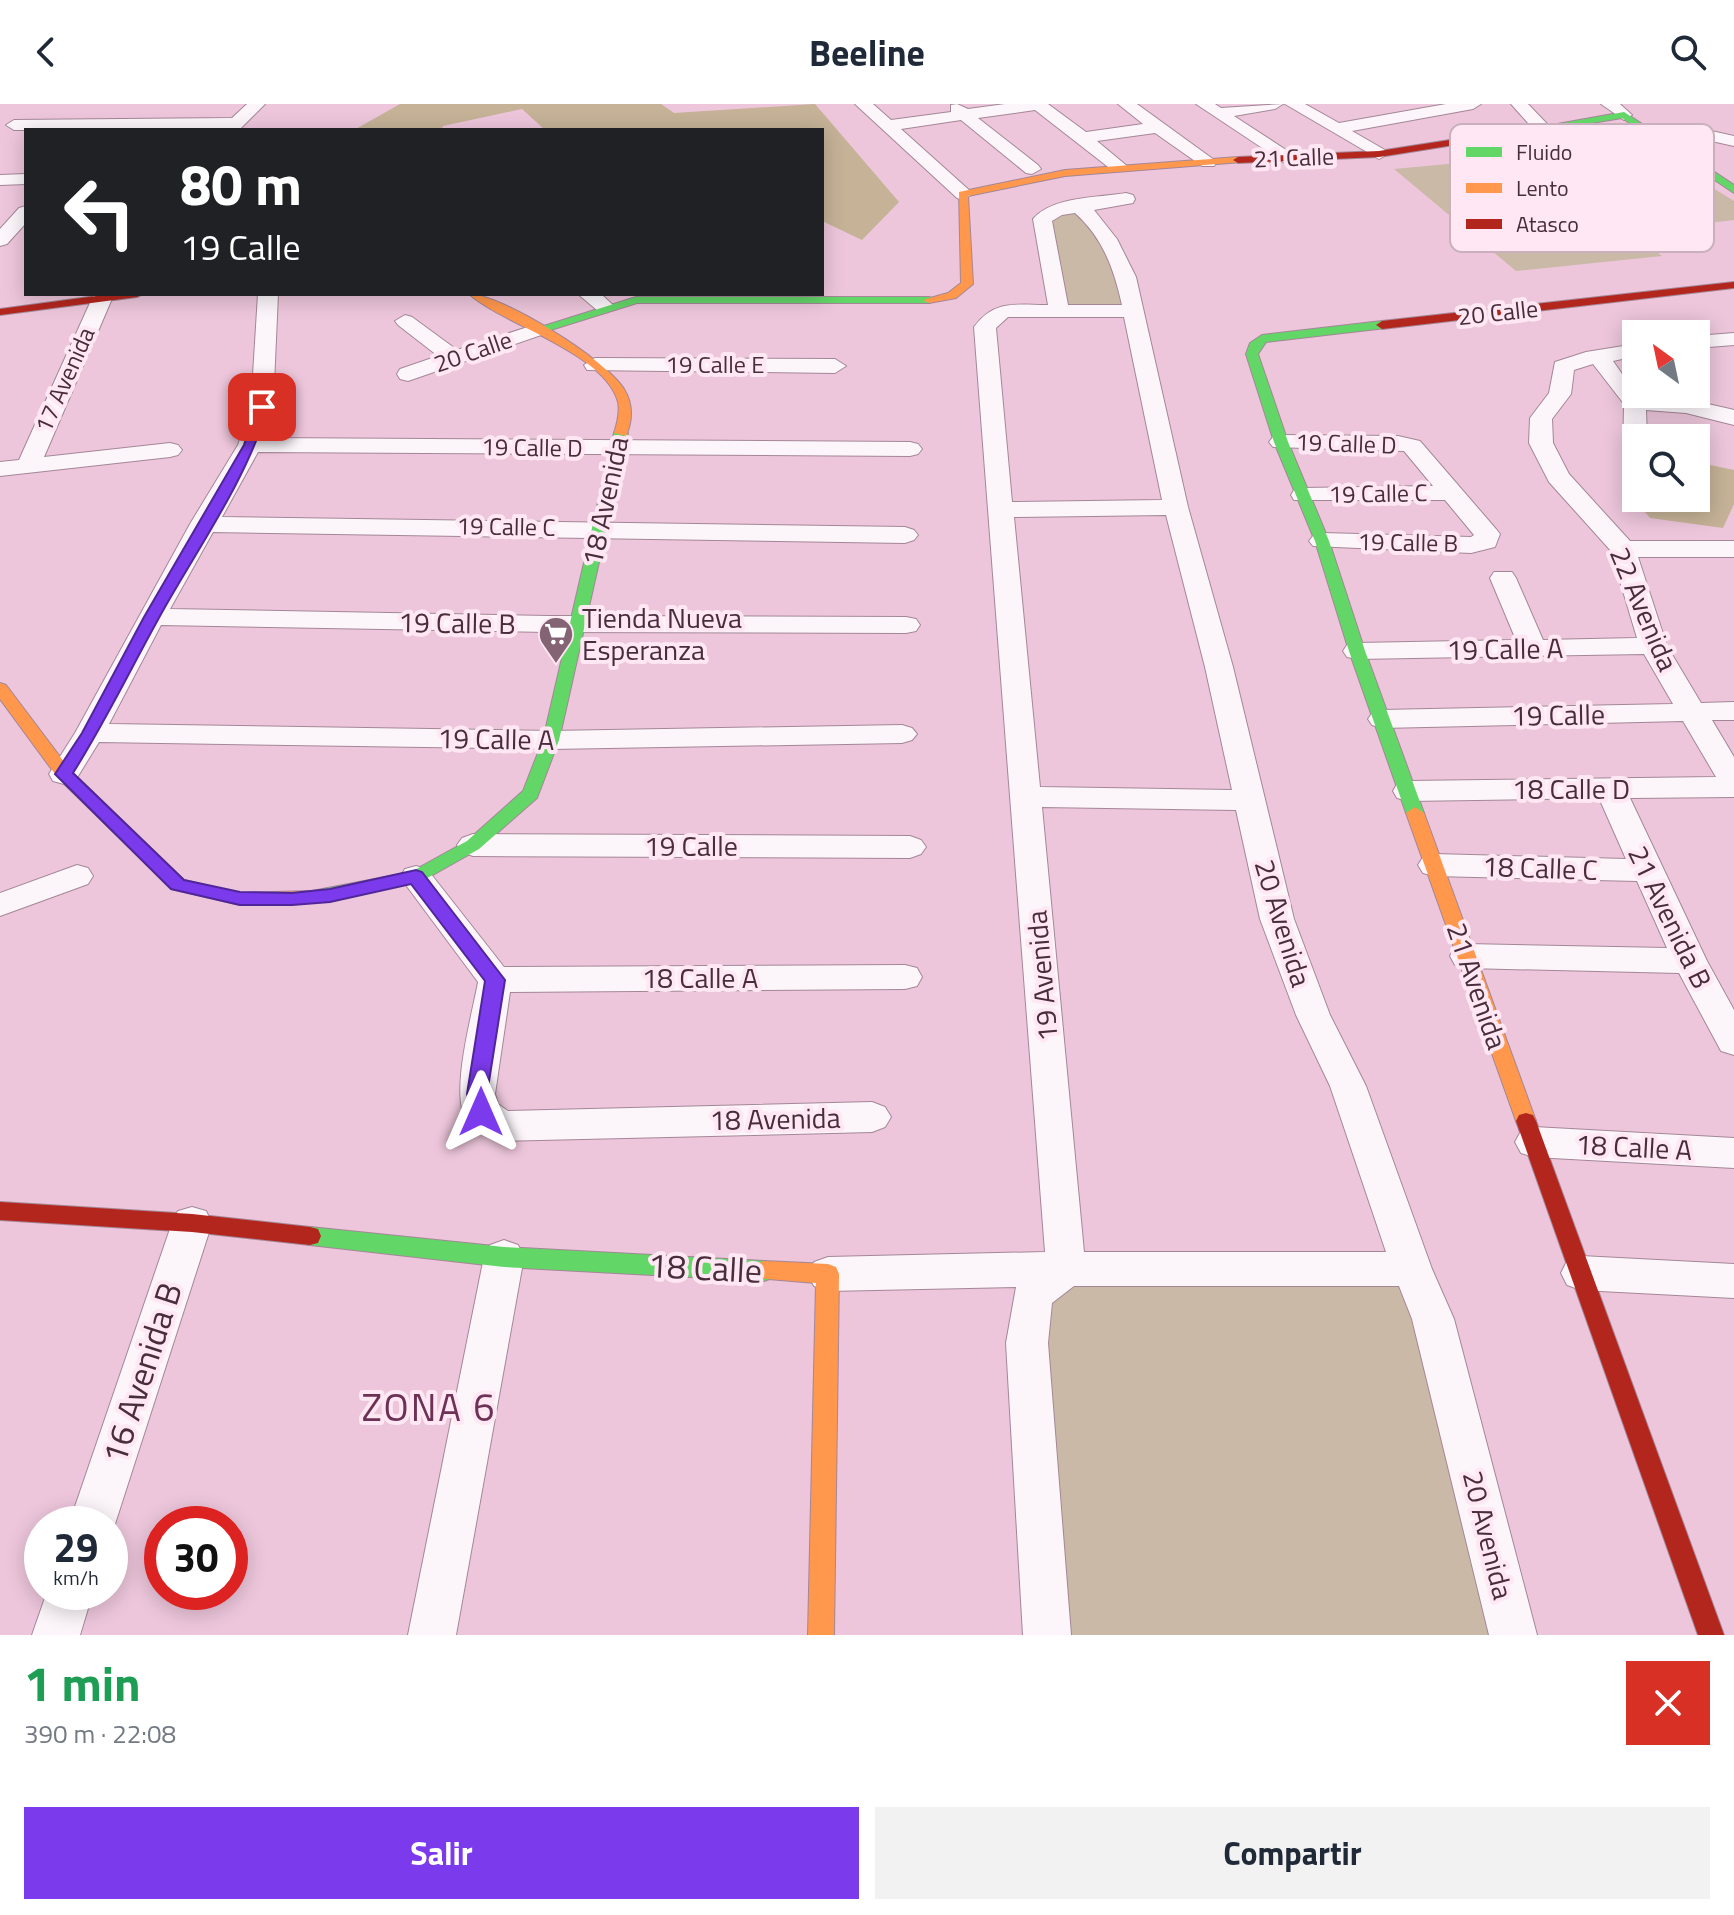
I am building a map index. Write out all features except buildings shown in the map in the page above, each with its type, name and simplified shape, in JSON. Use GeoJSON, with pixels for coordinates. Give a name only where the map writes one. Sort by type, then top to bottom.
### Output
{"type":"FeatureCollection","features":[{"type":"Feature","properties":{"kind":"street"},"geometry":{"type":"LineString","coordinates":[[82,128],[232,126],[257,104]]}},
{"type":"Feature","properties":{"kind":"street"},"geometry":{"type":"LineString","coordinates":[[537,330],[596,300],[724,296],[915,302],[952,296],[967,284],[963,194],[863,104]]}},
{"type":"Feature","properties":{"kind":"street"},"geometry":{"type":"LineString","coordinates":[[888,126],[958,109],[1039,104],[1118,166]]}},
{"type":"Feature","properties":{"kind":"street"},"geometry":{"type":"LineString","coordinates":[[1126,104],[1208,162]]}},
{"type":"Feature","properties":{"kind":"street"},"geometry":{"type":"LineString","coordinates":[[1211,109],[1275,104]]}},
{"type":"Feature","properties":{"kind":"street"},"geometry":{"type":"LineString","coordinates":[[1293,104],[1379,154]]}},
{"type":"Feature","properties":{"kind":"street"},"geometry":{"type":"LineString","coordinates":[[1336,129],[1473,104]]}},
{"type":"Feature","properties":{"kind":"street"},"geometry":{"type":"LineString","coordinates":[[1519,104],[1538,124]]}},
{"type":"Feature","properties":{"kind":"street"},"geometry":{"type":"LineString","coordinates":[[7,129],[51,106]]}},
{"type":"Feature","properties":{"kind":"street"},"geometry":{"type":"LineString","coordinates":[[958,109],[1032,169]]}},
{"type":"Feature","properties":{"kind":"street"},"geometry":{"type":"LineString","coordinates":[[1211,109],[1291,159]]}},
{"type":"Feature","properties":{"kind":"street"},"geometry":{"type":"LineString","coordinates":[[1616,109],[1639,124]]}},
{"type":"Feature","properties":{"kind":"street","name":"21 Calle"},"geometry":{"type":"LineString","coordinates":[[1558,124],[1616,109]]}},
{"type":"Feature","properties":{"kind":"street"},"geometry":{"type":"LineString","coordinates":[[1083,138],[1158,127]]}},
{"type":"Feature","properties":{"kind":"street"},"geometry":{"type":"LineString","coordinates":[[1714,137],[1734,141]]}},
{"type":"Feature","properties":{"kind":"street","name":"21 Calle"},"geometry":{"type":"LineString","coordinates":[[963,194],[1007,181],[1118,166],[1379,154],[1450,143]]}},
{"type":"Feature","properties":{"kind":"street"},"geometry":{"type":"LineString","coordinates":[[1714,176],[1734,190]]}},
{"type":"Feature","properties":{"kind":"street"},"geometry":{"type":"LineString","coordinates":[[0,180],[24,179]]}},
{"type":"Feature","properties":{"kind":"street"},"geometry":{"type":"LineString","coordinates":[[1126,199],[1048,213],[1042,219],[1059,310],[1132,311]]}},
{"type":"Feature","properties":{"kind":"street","name":"20 Avenida"},"geometry":{"type":"LineString","coordinates":[[1080,207],[1097,222],[1113,244],[1126,277],[1176,507],[1219,667],[1277,919],[1313,1015],[1348,1086],[1412,1269],[1433,1319],[1513,1635]]}},
{"type":"Feature","properties":{"kind":"street"},"geometry":{"type":"LineString","coordinates":[[0,241],[24,214]]}},
{"type":"Feature","properties":{"kind":"street"},"geometry":{"type":"LineString","coordinates":[[0,241],[24,238]]}},
{"type":"Feature","properties":{"kind":"street","name":"20 Calle"},"geometry":{"type":"LineString","coordinates":[[1262,339],[1734,285]]}},
{"type":"Feature","properties":{"kind":"street"},"geometry":{"type":"LineString","coordinates":[[0,312],[103,296]]}},
{"type":"Feature","properties":{"kind":"street","name":"17 Avenida"},"geometry":{"type":"LineString","coordinates":[[28,467],[103,296]]}},
{"type":"Feature","properties":{"kind":"street"},"geometry":{"type":"LineString","coordinates":[[64,774],[250,445],[262,407],[268,296]]}},
{"type":"Feature","properties":{"kind":"street","name":"18 Avenida"},"geometry":{"type":"LineString","coordinates":[[416,877],[473,845],[531,794],[551,740],[618,449],[624,400],[614,383],[595,365],[478,296]]}},
{"type":"Feature","properties":{"kind":"street","name":"19 Avenida"},"geometry":{"type":"LineString","coordinates":[[1059,310],[1005,311],[995,315],[985,327],[1066,1269]]}},
{"type":"Feature","properties":{"kind":"street"},"geometry":{"type":"LineString","coordinates":[[405,321],[454,358]]}},
{"type":"Feature","properties":{"kind":"street","name":"20 Calle"},"geometry":{"type":"LineString","coordinates":[[408,374],[537,330]]}},
{"type":"Feature","properties":{"kind":"street","name":"21 Avenida"},"geometry":{"type":"LineString","coordinates":[[1262,339],[1254,346],[1252,354],[1281,442],[1322,541],[1357,651],[1711,1635]]}},
{"type":"Feature","properties":{"kind":"street"},"geometry":{"type":"LineString","coordinates":[[1710,341],[1734,339]]}},
{"type":"Feature","properties":{"kind":"street"},"geometry":{"type":"LineString","coordinates":[[1622,354],[1600,359],[1622,387]]}},
{"type":"Feature","properties":{"kind":"street","name":"22 Avenida"},"geometry":{"type":"LineString","coordinates":[[1600,359],[1571,360],[1563,367],[1560,394],[1541,418],[1541,443],[1558,477],[1623,549],[1653,646],[1734,784]]}},
{"type":"Feature","properties":{"kind":"street","name":"19 Calle E"},"geometry":{"type":"LineString","coordinates":[[595,365],[835,366]]}},
{"type":"Feature","properties":{"kind":"street"},"geometry":{"type":"LineString","coordinates":[[1705,408],[1734,418]]}},
{"type":"Feature","properties":{"kind":"street","name":"19 Calle D"},"geometry":{"type":"LineString","coordinates":[[1281,442],[1398,443],[1412,446],[1454,493]]}},
{"type":"Feature","properties":{"kind":"street","name":"19 Calle D"},"geometry":{"type":"LineString","coordinates":[[250,445],[910,449]]}},
{"type":"Feature","properties":{"kind":"street"},"geometry":{"type":"LineString","coordinates":[[0,469],[170,450]]}},
{"type":"Feature","properties":{"kind":"street","name":"19 Calle C"},"geometry":{"type":"LineString","coordinates":[[1303,495],[1454,493]]}},
{"type":"Feature","properties":{"kind":"street","name":"19 Calle B"},"geometry":{"type":"LineString","coordinates":[[1322,541],[1471,545],[1486,542],[1487,534],[1454,493]]}},
{"type":"Feature","properties":{"kind":"street"},"geometry":{"type":"LineString","coordinates":[[1002,510],[1176,507]]}},
{"type":"Feature","properties":{"kind":"street","name":"19 Calle C"},"geometry":{"type":"LineString","coordinates":[[203,524],[905,535]]}},
{"type":"Feature","properties":{"kind":"street"},"geometry":{"type":"LineString","coordinates":[[1623,549],[1726,549],[1734,576]]}},
{"type":"Feature","properties":{"kind":"street"},"geometry":{"type":"LineString","coordinates":[[1503,578],[1533,648]]}},
{"type":"Feature","properties":{"kind":"street","name":"19 Calle B"},"geometry":{"type":"LineString","coordinates":[[152,617],[577,624],[906,625]]}},
{"type":"Feature","properties":{"kind":"street","name":"19 Calle A"},"geometry":{"type":"LineString","coordinates":[[1357,651],[1653,646]]}},
{"type":"Feature","properties":{"kind":"street"},"geometry":{"type":"LineString","coordinates":[[0,688],[64,774],[178,885],[240,899],[292,899],[330,896],[416,877],[495,980]]}},
{"type":"Feature","properties":{"kind":"street","name":"19 Calle"},"geometry":{"type":"LineString","coordinates":[[1382,719],[1734,711]]}},
{"type":"Feature","properties":{"kind":"street","name":"19 Calle A"},"geometry":{"type":"LineString","coordinates":[[95,724],[551,740],[902,734]]}},
{"type":"Feature","properties":{"kind":"street","name":"18 Calle D"},"geometry":{"type":"LineString","coordinates":[[1408,791],[1734,784]]}},
{"type":"Feature","properties":{"kind":"street","name":"21 Avenida B"},"geometry":{"type":"LineString","coordinates":[[1610,789],[1690,961],[1734,1042]]}},
{"type":"Feature","properties":{"kind":"street"},"geometry":{"type":"LineString","coordinates":[[1027,797],[1250,800]]}},
{"type":"Feature","properties":{"kind":"street","name":"19 Calle"},"geometry":{"type":"LineString","coordinates":[[473,845],[910,847]]}},
{"type":"Feature","properties":{"kind":"street","name":"18 Calle C"},"geometry":{"type":"LineString","coordinates":[[1434,865],[1646,870]]}},
{"type":"Feature","properties":{"kind":"street"},"geometry":{"type":"LineString","coordinates":[[0,905],[77,876]]}},
{"type":"Feature","properties":{"kind":"street"},"geometry":{"type":"LineString","coordinates":[[1467,956],[1690,961]]}},
{"type":"Feature","properties":{"kind":"street","name":"18 Calle A"},"geometry":{"type":"LineString","coordinates":[[495,980],[905,977]]}},
{"type":"Feature","properties":{"kind":"street","name":"18 Avenida"},"geometry":{"type":"LineString","coordinates":[[495,980],[477,1094],[481,1112],[502,1126],[872,1117]]}},
{"type":"Feature","properties":{"kind":"street","name":"18 Calle A"},"geometry":{"type":"LineString","coordinates":[[1534,1142],[1734,1153]]}},
{"type":"Feature","properties":{"kind":"street","name":"18 Calle"},"geometry":{"type":"LineString","coordinates":[[0,1211],[192,1223],[504,1257],[828,1274],[1066,1269],[1412,1269]]}},
{"type":"Feature","properties":{"kind":"street","name":"16 Avenida B"},"geometry":{"type":"LineString","coordinates":[[98,1506],[192,1223]]}},
{"type":"Feature","properties":{"kind":"street"},"geometry":{"type":"LineString","coordinates":[[432,1635],[504,1257]]}},
{"type":"Feature","properties":{"kind":"street"},"geometry":{"type":"LineString","coordinates":[[1047,1635],[1027,1343],[1033,1295],[1066,1269]]}},
{"type":"Feature","properties":{"kind":"street"},"geometry":{"type":"LineString","coordinates":[[1581,1273],[1734,1281]]}},
{"type":"Feature","properties":{"kind":"street"},"geometry":{"type":"LineString","coordinates":[[821,1635],[828,1274]]}},
{"type":"Feature","properties":{"kind":"street"},"geometry":{"type":"LineString","coordinates":[[56,1635],[64,1610]]}},
{"type":"Feature","properties":{"kind":"shaded area"},"geometry":{"type":"Polygon","coordinates":[[[400,104],[661,104],[674,113],[815,104],[899,202],[862,240],[824,222],[824,128],[543,128],[522,109],[442,128],[358,128],[400,104]]]}},
{"type":"Feature","properties":{"kind":"shaded area"},"geometry":{"type":"Polygon","coordinates":[[[1450,164],[1450,216],[1394,169],[1450,164]]]}},
{"type":"Feature","properties":{"kind":"shaded area"},"geometry":{"type":"Polygon","coordinates":[[[1714,189],[1734,201],[1734,220],[1714,222],[1714,189]]]}},
{"type":"Feature","properties":{"kind":"shaded area"},"geometry":{"type":"Polygon","coordinates":[[[1080,207],[1097,222],[1132,311],[1059,310],[1048,213],[1080,207]]]}},
{"type":"Feature","properties":{"kind":"shaded area"},"geometry":{"type":"Polygon","coordinates":[[[1493,252],[1657,252],[1662,256],[1516,271],[1493,252]]]}},
{"type":"Feature","properties":{"kind":"shaded area"},"geometry":{"type":"Polygon","coordinates":[[[1710,465],[1734,470],[1734,504],[1723,528],[1650,518],[1645,512],[1710,512],[1710,465]]]}},
{"type":"Feature","properties":{"kind":"shaded area"},"geometry":{"type":"Polygon","coordinates":[[[1066,1269],[1412,1269],[1513,1635],[1047,1635],[1027,1343],[1066,1269]]]}},
{"type":"Feature","properties":{"kind":"traffic: fast"},"geometry":{"type":"LineString","coordinates":[[1569,124],[1624,115],[1637,124]]}},
{"type":"Feature","properties":{"kind":"traffic: fast"},"geometry":{"type":"LineString","coordinates":[[1714,176],[1734,190]]}},
{"type":"Feature","properties":{"kind":"traffic: fast"},"geometry":{"type":"LineString","coordinates":[[537,330],[636,300],[929,300]]}},
{"type":"Feature","properties":{"kind":"traffic: fast"},"geometry":{"type":"LineString","coordinates":[[1382,325],[1262,339],[1254,346],[1252,354],[1281,442],[1322,541],[1357,651],[1415,813]]}},
{"type":"Feature","properties":{"kind":"traffic: fast"},"geometry":{"type":"LineString","coordinates":[[312,897],[416,877],[473,845],[531,794],[551,740],[621,433]]}},
{"type":"Feature","properties":{"kind":"traffic: fast"},"geometry":{"type":"LineString","coordinates":[[310,1236],[504,1257],[764,1271]]}},
{"type":"Feature","properties":{"kind":"traffic: slow"},"geometry":{"type":"LineString","coordinates":[[929,300],[952,296],[967,284],[963,194],[1065,173],[1238,160]]}},
{"type":"Feature","properties":{"kind":"traffic: slow"},"geometry":{"type":"LineString","coordinates":[[479,296],[560,341],[603,372],[617,387],[624,402],[621,433]]}},
{"type":"Feature","properties":{"kind":"traffic: slow"},"geometry":{"type":"LineString","coordinates":[[0,688],[64,774],[178,885],[240,899],[312,897]]}},
{"type":"Feature","properties":{"kind":"traffic: slow"},"geometry":{"type":"LineString","coordinates":[[1415,813],[1526,1121]]}},
{"type":"Feature","properties":{"kind":"traffic: slow"},"geometry":{"type":"LineString","coordinates":[[764,1271],[828,1274],[821,1635]]}},
{"type":"Feature","properties":{"kind":"traffic: jam"},"geometry":{"type":"LineString","coordinates":[[1238,160],[1379,154],[1450,143]]}},
{"type":"Feature","properties":{"kind":"traffic: jam"},"geometry":{"type":"LineString","coordinates":[[1382,325],[1734,285]]}},
{"type":"Feature","properties":{"kind":"traffic: jam"},"geometry":{"type":"LineString","coordinates":[[0,312],[122,296]]}},
{"type":"Feature","properties":{"kind":"traffic: jam"},"geometry":{"type":"LineString","coordinates":[[1526,1121],[1711,1635]]}},
{"type":"Feature","properties":{"kind":"traffic: jam"},"geometry":{"type":"LineString","coordinates":[[0,1211],[192,1223],[310,1236]]}},
{"type":"Feature","properties":{"kind":"place","name":"Tienda Nueva Esperanza"},"geometry":{"type":"Point","coordinates":[556,665]}},
{"type":"Feature","properties":{"kind":"district","name":"ZONA 6"},"geometry":{"type":"Point","coordinates":[429,1408]}},
{"type":"Feature","properties":{"kind":"route"},"geometry":{"type":"LineString","coordinates":[[262,407],[250,445],[203,524],[90,733],[64,774],[178,885],[240,899],[292,899],[330,896],[416,877],[495,980],[477,1094],[481,1112]]}}]}
